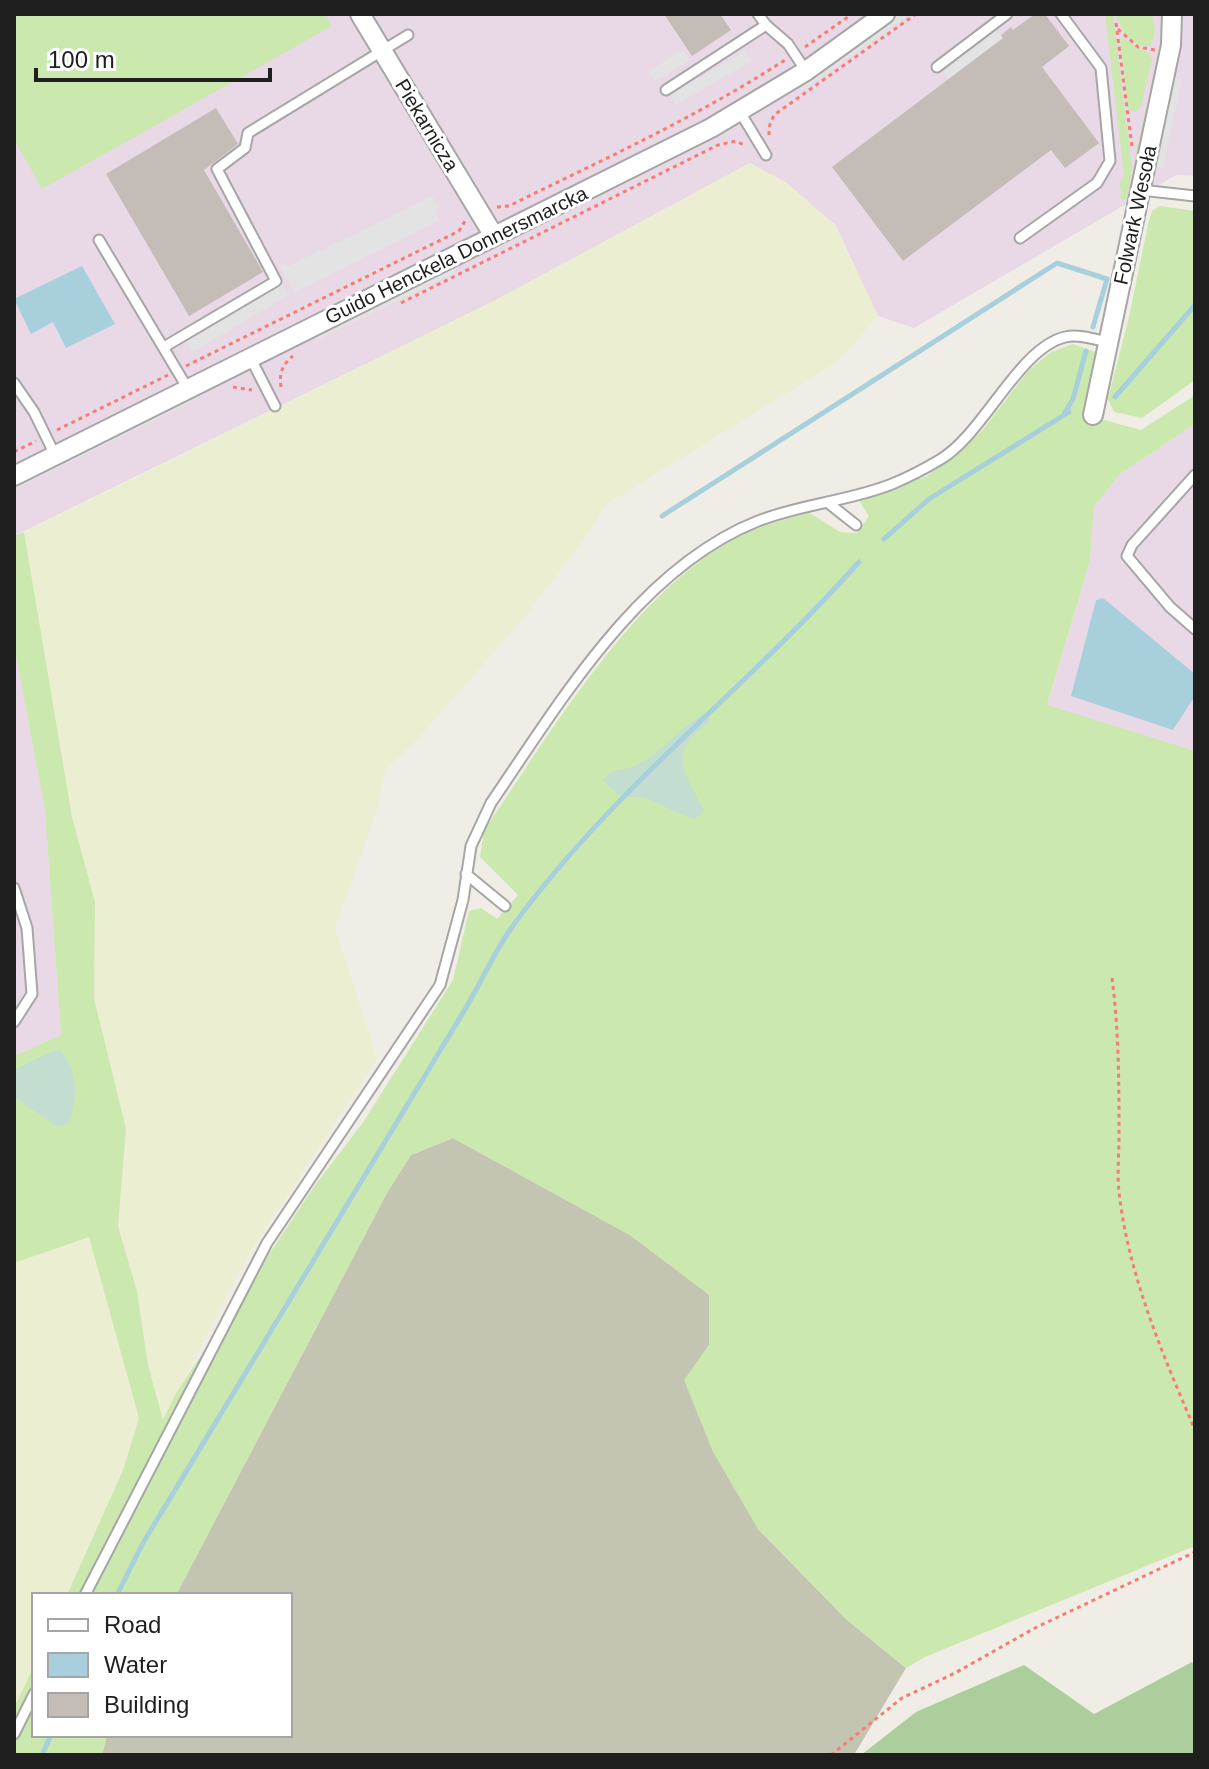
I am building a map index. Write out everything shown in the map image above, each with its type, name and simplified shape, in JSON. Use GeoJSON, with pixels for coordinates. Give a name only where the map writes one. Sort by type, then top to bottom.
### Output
{"type":"FeatureCollection","features":[{"type":"Feature","properties":{"kind":"street","name":"Piekarnicza"},"geometry":{"type":"LineString","coordinates":[[360,14],[494,236]]}},
{"type":"Feature","properties":{"kind":"street","name":"Guido Henckela Donnersmarcka"},"geometry":{"type":"LineString","coordinates":[[14,476],[740,112],[806,71],[885,14]]}},
{"type":"Feature","properties":{"kind":"street","name":"Folwark Wesoła"},"geometry":{"type":"LineString","coordinates":[[1093,415],[1171,45],[1172,14]]}},
{"type":"Feature","properties":{"kind":"lane"},"geometry":{"type":"LineString","coordinates":[[758,14],[788,44],[806,71]]}},
{"type":"Feature","properties":{"kind":"lane"},"geometry":{"type":"LineString","coordinates":[[937,67],[1007,14]]}},
{"type":"Feature","properties":{"kind":"lane"},"geometry":{"type":"LineString","coordinates":[[1020,238],[1097,183],[1110,161],[1101,68],[1061,14]]}},
{"type":"Feature","properties":{"kind":"lane"},"geometry":{"type":"LineString","coordinates":[[666,90],[766,25]]}},
{"type":"Feature","properties":{"kind":"lane"},"geometry":{"type":"LineString","coordinates":[[164,347],[276,281],[217,169],[245,148],[248,133],[408,35]]}},
{"type":"Feature","properties":{"kind":"lane"},"geometry":{"type":"LineString","coordinates":[[740,112],[766,155]]}},
{"type":"Feature","properties":{"kind":"lane"},"geometry":{"type":"LineString","coordinates":[[1141,190],[1195,196]]}},
{"type":"Feature","properties":{"kind":"lane"},"geometry":{"type":"LineString","coordinates":[[99,240],[188,389]]}},
{"type":"Feature","properties":{"kind":"lane"},"geometry":{"type":"LineString","coordinates":[[86,1593],[267,1243],[440,985],[463,900],[478,827],[491,803],[555,709],[614,632],[703,548],[759,520],[891,484],[944,457],[984,417],[1023,367],[1048,345],[1064,337],[1079,336],[1107,342]]}},
{"type":"Feature","properties":{"kind":"lane"},"geometry":{"type":"LineString","coordinates":[[250,357],[275,406]]}},
{"type":"Feature","properties":{"kind":"lane"},"geometry":{"type":"LineString","coordinates":[[14,383],[55,455]]}},
{"type":"Feature","properties":{"kind":"lane"},"geometry":{"type":"LineString","coordinates":[[1195,475],[1132,545],[1127,556],[1170,607],[1195,629]]}},
{"type":"Feature","properties":{"kind":"lane"},"geometry":{"type":"LineString","coordinates":[[827,502],[856,525]]}},
{"type":"Feature","properties":{"kind":"lane"},"geometry":{"type":"LineString","coordinates":[[466,874],[505,906]]}},
{"type":"Feature","properties":{"kind":"lane"},"geometry":{"type":"LineString","coordinates":[[14,888],[27,928],[32,994],[14,1022]]}},
{"type":"Feature","properties":{"kind":"lane"},"geometry":{"type":"LineString","coordinates":[[14,1734],[32,1698]]}},
{"type":"Feature","properties":{"kind":"path"},"geometry":{"type":"LineString","coordinates":[[490,208],[509,206],[729,96],[852,14]]}},
{"type":"Feature","properties":{"kind":"path"},"geometry":{"type":"LineString","coordinates":[[1115,14],[1133,155]]}},
{"type":"Feature","properties":{"kind":"path"},"geometry":{"type":"LineString","coordinates":[[1116,23],[1118,31],[1131,43],[1155,50]]}},
{"type":"Feature","properties":{"kind":"path"},"geometry":{"type":"LineString","coordinates":[[14,452],[459,231],[467,219]]}},
{"type":"Feature","properties":{"kind":"path"},"geometry":{"type":"LineString","coordinates":[[1112,978],[1117,1016],[1119,1189],[1125,1227],[1142,1292],[1195,1430]]}},
{"type":"Feature","properties":{"kind":"path"},"geometry":{"type":"LineString","coordinates":[[831,1755],[902,1698],[955,1673],[1035,1628],[1195,1552]]}},
{"type":"Feature","properties":{"kind":"shaded area"},"geometry":{"type":"Polygon","coordinates":[[[14,14],[1195,14],[1195,176],[1176,175],[914,328],[878,316],[835,224],[750,163],[494,301],[14,536],[14,14]]]}},
{"type":"Feature","properties":{"kind":"shaded area"},"geometry":{"type":"Polygon","coordinates":[[[899,14],[910,14],[804,89],[793,89],[899,14]]]}},
{"type":"Feature","properties":{"kind":"shaded area"},"geometry":{"type":"Polygon","coordinates":[[[994,26],[1003,38],[949,79],[940,67],[994,26]]]}},
{"type":"Feature","properties":{"kind":"shaded area"},"geometry":{"type":"Polygon","coordinates":[[[683,49],[690,60],[655,82],[648,72],[683,49]]]}},
{"type":"Feature","properties":{"kind":"shaded area"},"geometry":{"type":"Polygon","coordinates":[[[745,51],[751,61],[676,105],[670,95],[745,51]]]}},
{"type":"Feature","properties":{"kind":"shaded area"},"geometry":{"type":"Polygon","coordinates":[[[1173,78],[1182,80],[1163,168],[1153,166],[1173,78]]]}},
{"type":"Feature","properties":{"kind":"shaded area"},"geometry":{"type":"Polygon","coordinates":[[[750,163],[787,183],[835,225],[878,316],[837,362],[607,504],[523,619],[417,740],[385,770],[378,808],[335,928],[377,1059],[251,1250],[162,1421],[148,1365],[137,1291],[118,1226],[126,1129],[94,998],[95,902],[72,817],[24,532],[494,301],[750,163]]]}},
{"type":"Feature","properties":{"kind":"shaded area"},"geometry":{"type":"Polygon","coordinates":[[[432,196],[439,207],[435,211],[439,221],[295,292],[278,263],[289,266],[432,196]]]}},
{"type":"Feature","properties":{"kind":"shaded area"},"geometry":{"type":"Polygon","coordinates":[[[461,262],[452,274],[319,339],[310,338],[461,262]]]}},
{"type":"Feature","properties":{"kind":"shaded area"},"geometry":{"type":"Polygon","coordinates":[[[282,284],[288,295],[192,353],[187,342],[282,284]]]}},
{"type":"Feature","properties":{"kind":"shaded area"},"geometry":{"type":"Polygon","coordinates":[[[203,391],[197,399],[14,490],[14,485],[203,391]]]}},
{"type":"Feature","properties":{"kind":"shaded area"},"geometry":{"type":"Polygon","coordinates":[[[1195,424],[1195,751],[1047,706],[1090,561],[1094,507],[1120,474],[1195,424]]]}},
{"type":"Feature","properties":{"kind":"shaded area"},"geometry":{"type":"Polygon","coordinates":[[[14,645],[45,809],[61,1035],[14,1056],[14,645]]]}},
{"type":"Feature","properties":{"kind":"shaded area"},"geometry":{"type":"Polygon","coordinates":[[[707,712],[709,722],[696,733],[683,753],[685,773],[704,810],[695,819],[645,798],[617,794],[603,779],[646,760],[707,712]]]}},
{"type":"Feature","properties":{"kind":"shaded area"},"geometry":{"type":"Polygon","coordinates":[[[59,1050],[70,1066],[75,1094],[69,1123],[58,1127],[14,1097],[14,1070],[59,1050]]]}},
{"type":"Feature","properties":{"kind":"shaded area"},"geometry":{"type":"Polygon","coordinates":[[[453,1138],[630,1235],[710,1295],[709,1345],[685,1380],[758,1529],[846,1619],[906,1668],[854,1755],[102,1755],[106,1737],[292,1737],[292,1593],[177,1593],[388,1191],[411,1155],[453,1138]]]}},
{"type":"Feature","properties":{"kind":"shaded area"},"geometry":{"type":"Polygon","coordinates":[[[89,1236],[139,1418],[123,1470],[68,1593],[32,1593],[32,1670],[14,1708],[14,1263],[89,1236]]]}},
{"type":"Feature","properties":{"kind":"green space"},"geometry":{"type":"Polygon","coordinates":[[[14,14],[325,14],[332,26],[42,189],[14,139],[14,14]]]}},
{"type":"Feature","properties":{"kind":"green space"},"geometry":{"type":"Polygon","coordinates":[[[1105,14],[1113,14],[1132,168],[1127,199],[1120,199],[1122,192],[1119,185],[1124,175],[1105,14]]]}},
{"type":"Feature","properties":{"kind":"green space"},"geometry":{"type":"Polygon","coordinates":[[[1117,14],[1152,14],[1155,31],[1151,46],[1128,38],[1117,14]]]}},
{"type":"Feature","properties":{"kind":"green space"},"geometry":{"type":"Polygon","coordinates":[[[1164,19],[1160,68],[1139,165],[1135,157],[1164,19]]]}},
{"type":"Feature","properties":{"kind":"green space"},"geometry":{"type":"Polygon","coordinates":[[[1123,38],[1147,52],[1152,59],[1141,107],[1136,112],[1128,109],[1127,105],[1120,40],[1123,38]]]}},
{"type":"Feature","properties":{"kind":"green space"},"geometry":{"type":"Polygon","coordinates":[[[1160,206],[1195,211],[1195,380],[1142,418],[1114,412],[1108,399],[1149,220],[1152,211],[1160,206]]]}},
{"type":"Feature","properties":{"kind":"green space"},"geometry":{"type":"Polygon","coordinates":[[[1073,344],[1098,353],[1086,415],[1141,430],[1195,395],[1195,424],[1120,474],[1094,507],[1090,561],[1047,705],[1195,751],[1195,1546],[925,1657],[906,1668],[846,1619],[758,1529],[713,1452],[684,1380],[709,1345],[709,1295],[630,1235],[453,1138],[411,1155],[388,1191],[177,1593],[68,1593],[123,1470],[139,1418],[89,1237],[14,1263],[14,1056],[61,1035],[45,810],[14,645],[14,536],[24,532],[72,817],[95,902],[94,998],[126,1129],[118,1226],[137,1291],[148,1365],[163,1420],[176,1393],[316,1184],[364,1121],[453,980],[469,911],[481,908],[497,919],[518,895],[480,857],[484,830],[569,705],[635,621],[710,554],[751,531],[810,513],[840,532],[857,533],[869,516],[858,499],[927,476],[981,432],[1029,370],[1051,352],[1073,344]]]}},
{"type":"Feature","properties":{"kind":"green space"},"geometry":{"type":"Polygon","coordinates":[[[1192,1662],[1195,1668],[1195,1755],[861,1755],[916,1712],[1024,1665],[1094,1714],[1192,1662]]]}},
{"type":"Feature","properties":{"kind":"green space"},"geometry":{"type":"Polygon","coordinates":[[[32,1670],[32,1737],[106,1737],[102,1755],[14,1755],[14,1708],[32,1670]]]}},
{"type":"Feature","properties":{"kind":"water"},"geometry":{"type":"Polygon","coordinates":[[[82,266],[115,324],[66,348],[53,322],[31,334],[14,299],[82,266]]]}},
{"type":"Feature","properties":{"kind":"water"},"geometry":{"type":"Polygon","coordinates":[[[1103,598],[1195,674],[1195,696],[1173,730],[1071,696],[1096,600],[1103,598]]]}},
{"type":"Feature","properties":{"kind":"building"},"geometry":{"type":"Polygon","coordinates":[[[664,14],[720,14],[731,30],[692,56],[664,14]]]}},
{"type":"Feature","properties":{"kind":"building"},"geometry":{"type":"Polygon","coordinates":[[[1035,14],[1045,14],[1069,46],[1042,67],[1099,143],[1065,168],[1051,150],[903,261],[832,167],[1003,38],[1001,35],[1011,27],[1013,30],[1035,14]]]}},
{"type":"Feature","properties":{"kind":"building"},"geometry":{"type":"Polygon","coordinates":[[[216,108],[238,144],[204,170],[263,272],[189,316],[106,174],[216,108]]]}},
{"type":"Feature","properties":{"kind":"waterway"},"geometry":{"type":"LineString","coordinates":[[662,516],[1057,263],[1107,279],[1093,327]]}},
{"type":"Feature","properties":{"kind":"waterway"},"geometry":{"type":"LineString","coordinates":[[1115,397],[1195,305]]}},
{"type":"Feature","properties":{"kind":"waterway"},"geometry":{"type":"LineString","coordinates":[[1064,414],[1073,399],[1086,351]]}},
{"type":"Feature","properties":{"kind":"waterway"},"geometry":{"type":"LineString","coordinates":[[884,539],[929,499],[1069,412]]}},
{"type":"Feature","properties":{"kind":"waterway"},"geometry":{"type":"LineString","coordinates":[[118,1593],[143,1543],[512,927],[593,829],[772,653],[859,562]]}},
{"type":"Feature","properties":{"kind":"waterway"},"geometry":{"type":"LineString","coordinates":[[42,1755],[50,1737]]}}]}
